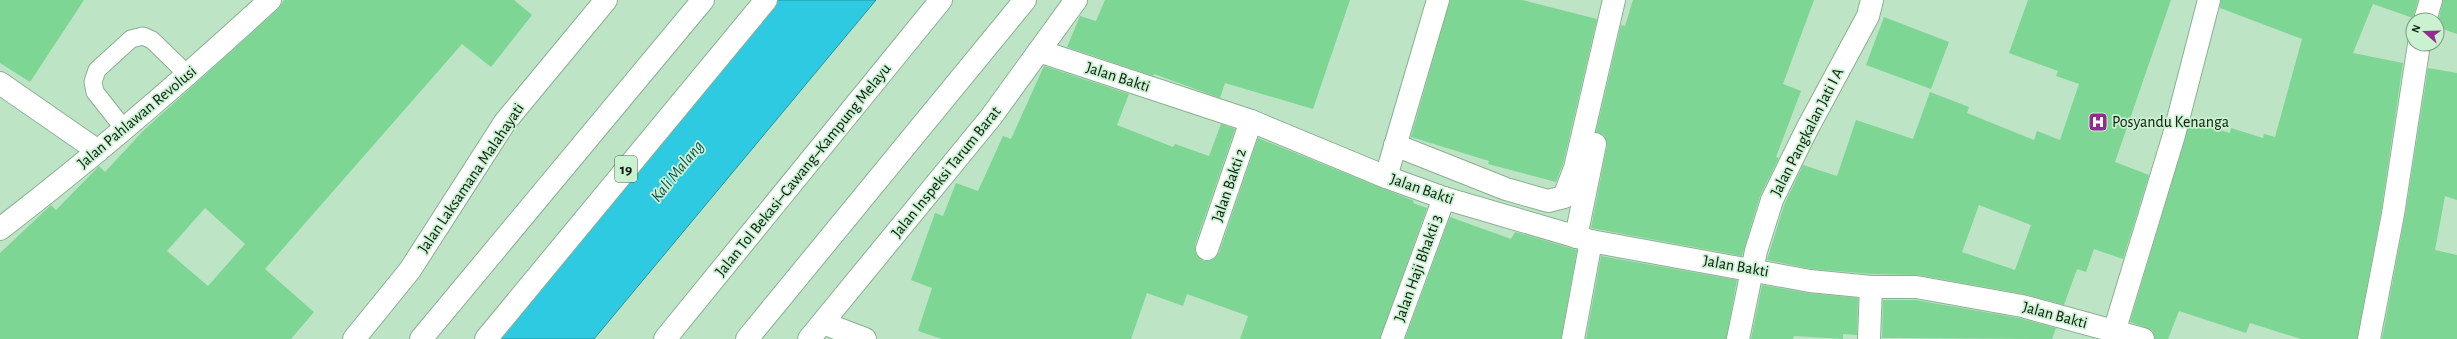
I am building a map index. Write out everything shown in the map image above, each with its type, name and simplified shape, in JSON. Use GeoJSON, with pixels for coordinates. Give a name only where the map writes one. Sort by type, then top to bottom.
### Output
{"type":"FeatureCollection","features":[{"type":"Feature","properties":{"kind":"main road","name":"Jalan Pahlawan Revolusi"},"geometry":{"type":"LineString","coordinates":[[0,228],[125,130],[189,76],[270,0]]}},
{"type":"Feature","properties":{"kind":"main road","name":"Jalan Laksamana Malahayati"},"geometry":{"type":"LineString","coordinates":[[354,339],[410,270],[505,122],[606,0]]}},
{"type":"Feature","properties":{"kind":"main road"},"geometry":{"type":"LineString","coordinates":[[422,338],[703,0]]}},
{"type":"Feature","properties":{"kind":"main road","name":"19"},"geometry":{"type":"LineString","coordinates":[[486,339],[766,0]]}},
{"type":"Feature","properties":{"kind":"main road","name":"Jalan Tol Bekasi–Cawang–Kampung Melayu"},"geometry":{"type":"LineString","coordinates":[[665,339],[941,0]]}},
{"type":"Feature","properties":{"kind":"main road"},"geometry":{"type":"LineString","coordinates":[[747,339],[1025,0]]}},
{"type":"Feature","properties":{"kind":"main road","name":"Jalan Inspeksi Tarum Barat"},"geometry":{"type":"LineString","coordinates":[[809,339],[991,117],[1076,0]]}},
{"type":"Feature","properties":{"kind":"main road"},"geometry":{"type":"LineString","coordinates":[[1386,177],[1438,0]]}},
{"type":"Feature","properties":{"kind":"main road"},"geometry":{"type":"LineString","coordinates":[[1395,146],[1506,189],[1548,201],[1564,197],[1575,168],[1614,0]]}},
{"type":"Feature","properties":{"kind":"main road"},"geometry":{"type":"LineString","coordinates":[[1573,339],[1584,239],[1624,0]]}},
{"type":"Feature","properties":{"kind":"main road","name":"Jalan Pangkalan Jati I A"},"geometry":{"type":"LineString","coordinates":[[1738,339],[1752,269],[1772,200],[1807,129],[1868,16],[1872,0]]}},
{"type":"Feature","properties":{"kind":"main road"},"geometry":{"type":"LineString","coordinates":[[2114,332],[2174,135],[2209,0]]}},
{"type":"Feature","properties":{"kind":"main road"},"geometry":{"type":"LineString","coordinates":[[2427,12],[2431,0]]}},
{"type":"Feature","properties":{"kind":"main road","name":"Jalan Bakti"},"geometry":{"type":"LineString","coordinates":[[1039,51],[1251,121],[1386,177],[1444,198],[1584,239],[1752,269],[1810,281],[1871,287],[1916,287],[2022,306],[2143,339]]}},
{"type":"Feature","properties":{"kind":"main road"},"geometry":{"type":"LineString","coordinates":[[2369,339],[2393,214],[2418,52]]}},
{"type":"Feature","properties":{"kind":"main road"},"geometry":{"type":"LineString","coordinates":[[0,83],[98,151]]}},
{"type":"Feature","properties":{"kind":"main road","name":"Jalan Bakti 2"},"geometry":{"type":"LineString","coordinates":[[1207,249],[1251,121]]}},
{"type":"Feature","properties":{"kind":"main road","name":"Jalan Haji Bhakti 3"},"geometry":{"type":"LineString","coordinates":[[1392,339],[1444,198]]}},
{"type":"Feature","properties":{"kind":"main road"},"geometry":{"type":"LineString","coordinates":[[1869,339],[1871,287]]}},
{"type":"Feature","properties":{"kind":"main road"},"geometry":{"type":"LineString","coordinates":[[823,323],[864,339]]}},
{"type":"Feature","properties":{"kind":"lane"},"geometry":{"type":"LineString","coordinates":[[125,130],[95,92],[93,82],[97,70],[131,39],[143,36],[152,40],[189,76]]}},
{"type":"Feature","properties":{"kind":"water","name":"Kali Malang"},"geometry":{"type":"Polygon","coordinates":[[[766,0],[876,0],[594,339],[500,339],[575,231],[766,0]]]}},
{"type":"Feature","properties":{"kind":"building"},"geometry":{"type":"Polygon","coordinates":[[[0,0],[84,0],[30,82],[0,63],[0,0]]]}},
{"type":"Feature","properties":{"kind":"building"},"geometry":{"type":"Polygon","coordinates":[[[284,0],[514,0],[532,15],[491,67],[462,44],[265,269],[314,312],[291,339],[0,339],[0,253],[51,205],[56,210],[99,166],[105,172],[143,131],[278,9],[284,0]],[[205,208],[167,251],[208,286],[245,244],[205,208]]]}},
{"type":"Feature","properties":{"kind":"building"},"geometry":{"type":"Polygon","coordinates":[[[1105,0],[1350,0],[1313,109],[1225,83],[1220,98],[1154,74],[1153,76],[1067,47],[1080,16],[1096,21],[1105,0]]]}},
{"type":"Feature","properties":{"kind":"building"},"geometry":{"type":"Polygon","coordinates":[[[1450,0],[1522,0],[1597,19],[1563,164],[1556,182],[1488,164],[1489,161],[1411,137],[1450,0]]]}},
{"type":"Feature","properties":{"kind":"building"},"geometry":{"type":"Polygon","coordinates":[[[1633,0],[1814,0],[1783,84],[1801,91],[1776,157],[1779,158],[1760,196],[1742,256],[1591,228],[1607,146],[1604,135],[1596,132],[1621,25],[1625,26],[1633,0]]]}},
{"type":"Feature","properties":{"kind":"building"},"geometry":{"type":"Polygon","coordinates":[[[2028,0],[2171,0],[2115,162],[2149,175],[2123,259],[2094,249],[2086,272],[2077,269],[2064,305],[2024,294],[1918,275],[1872,274],[1812,269],[1767,260],[1784,205],[1803,165],[1837,176],[1856,120],[1913,139],[1930,92],[1969,107],[1967,113],[2034,140],[2037,131],[2060,140],[2079,84],[2056,76],[2058,71],[2009,53],[2028,0]],[[1979,205],[1962,252],[2015,270],[2031,225],[1979,205]]]}},
{"type":"Feature","properties":{"kind":"building"},"geometry":{"type":"Polygon","coordinates":[[[2221,0],[2418,0],[2415,12],[2405,12],[2405,15],[2373,4],[2353,53],[2403,63],[2381,212],[2357,339],[2301,339],[2250,323],[2246,333],[2179,311],[2168,339],[2155,339],[2152,330],[2130,322],[2190,121],[2230,133],[2231,128],[2263,138],[2264,134],[2275,137],[2302,39],[2220,8],[2221,0]]]}},
{"type":"Feature","properties":{"kind":"building"},"geometry":{"type":"Polygon","coordinates":[[[2443,0],[2457,0],[2457,34],[2445,30],[2445,12],[2440,12],[2443,0]]]}},
{"type":"Feature","properties":{"kind":"building"},"geometry":{"type":"Polygon","coordinates":[[[1884,17],[1949,42],[1931,89],[1866,65],[1884,17]]]}},
{"type":"Feature","properties":{"kind":"building"},"geometry":{"type":"Polygon","coordinates":[[[1044,66],[1129,94],[1117,125],[1173,147],[1175,144],[1209,156],[1221,124],[1235,129],[1195,245],[1195,252],[1203,261],[1210,261],[1219,253],[1258,138],[1414,201],[1413,203],[1427,208],[1380,339],[1240,339],[1248,316],[1187,294],[1183,306],[1147,293],[1131,339],[942,339],[918,331],[932,288],[911,280],[935,213],[943,216],[956,183],[978,191],[1003,136],[1011,139],[1044,66]]]}},
{"type":"Feature","properties":{"kind":"building"},"geometry":{"type":"Polygon","coordinates":[[[2428,68],[2457,73],[2457,200],[2445,196],[2435,250],[2457,255],[2457,339],[2382,339],[2405,216],[2428,68]]]}},
{"type":"Feature","properties":{"kind":"building"},"geometry":{"type":"Polygon","coordinates":[[[1450,217],[1511,239],[1515,232],[1577,250],[1561,339],[1405,339],[1450,217]]]}},
{"type":"Feature","properties":{"kind":"building"},"geometry":{"type":"Polygon","coordinates":[[[1601,256],[1737,280],[1726,339],[1586,339],[1601,256]]]}},
{"type":"Feature","properties":{"kind":"building"},"geometry":{"type":"Polygon","coordinates":[[[1762,285],[1808,293],[1858,298],[1857,335],[1843,334],[1843,339],[1794,336],[1793,339],[1751,339],[1762,285]]]}},
{"type":"Feature","properties":{"kind":"building"},"geometry":{"type":"Polygon","coordinates":[[[1883,300],[1915,300],[2019,318],[2056,328],[2052,339],[1882,338],[1883,300]]]}},
{"type":"Feature","properties":{"kind":"place","name":"Posyandu Kenanga"},"geometry":{"type":"Point","coordinates":[2098,122]}}]}
